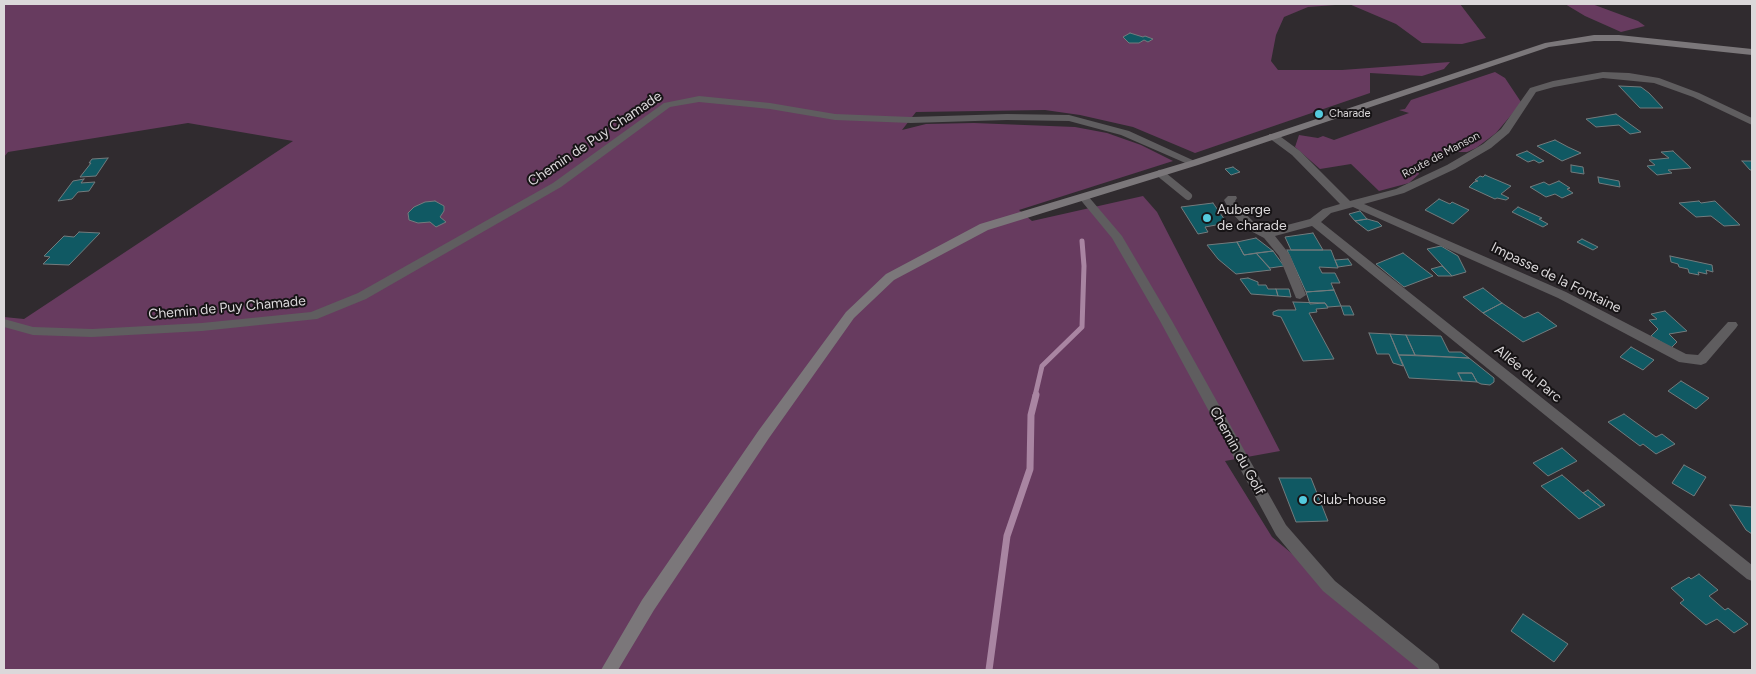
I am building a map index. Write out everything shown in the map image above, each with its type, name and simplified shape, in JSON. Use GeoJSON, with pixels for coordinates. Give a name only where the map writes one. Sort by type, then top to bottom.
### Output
{"type":"FeatureCollection","features":[{"type":"Feature","properties":{"kind":"street"},"geometry":{"type":"LineString","coordinates":[[609,670],[648,605],[764,434],[850,315],[890,278],[938,250],[984,227],[1194,163],[1535,49],[1594,38],[1618,38],[1752,52]]}},
{"type":"Feature","properties":{"kind":"street","name":"Route de Manson"},"geometry":{"type":"LineString","coordinates":[[1350,204],[1391,194],[1415,185],[1487,146],[1505,131],[1533,90],[1553,84],[1604,75],[1656,80],[1696,95],[1752,122]]}},
{"type":"Feature","properties":{"kind":"street","name":"Chemin de Puy Chamade"},"geometry":{"type":"LineString","coordinates":[[4,323],[33,331],[92,333],[222,326],[313,316],[362,296],[557,185],[667,105],[699,99],[770,106],[835,117],[910,120],[1007,117],[1069,118],[1125,133],[1194,163]]}},
{"type":"Feature","properties":{"kind":"street"},"geometry":{"type":"LineString","coordinates":[[1268,235],[1274,231],[1314,222],[1327,211],[1350,204],[1302,159],[1273,136]]}},
{"type":"Feature","properties":{"kind":"street","name":"Chemin du Golf"},"geometry":{"type":"LineString","coordinates":[[1084,198],[1116,236],[1156,304],[1281,530],[1329,586],[1432,670]]}},
{"type":"Feature","properties":{"kind":"street"},"geometry":{"type":"LineString","coordinates":[[1232,198],[1229,200],[1234,209],[1251,226],[1268,235],[1284,255],[1300,295]]}},
{"type":"Feature","properties":{"kind":"street","name":"Impasse de la Fontaine"},"geometry":{"type":"LineString","coordinates":[[1350,204],[1562,295],[1684,359],[1701,360],[1732,324]]}},
{"type":"Feature","properties":{"kind":"street","name":"Allée du Parc"},"geometry":{"type":"LineString","coordinates":[[1314,222],[1752,574]]}},
{"type":"Feature","properties":{"kind":"lane"},"geometry":{"type":"LineString","coordinates":[[1160,173],[1188,196]]}},
{"type":"Feature","properties":{"kind":"shaded area"},"geometry":{"type":"Polygon","coordinates":[[[4,4],[1349,4],[1308,7],[1284,17],[1276,35],[1271,61],[1278,70],[1342,70],[1450,62],[1444,69],[1422,76],[1370,73],[1370,93],[1195,153],[1133,127],[1080,115],[1045,110],[916,112],[902,130],[926,124],[974,123],[1075,127],[1107,133],[1141,145],[1173,161],[1019,210],[1032,221],[1143,196],[1157,212],[1280,451],[1225,461],[1272,537],[1432,670],[4,670],[4,317],[24,319],[293,141],[188,123],[8,152],[4,157],[4,4]]]}},
{"type":"Feature","properties":{"kind":"shaded area"},"geometry":{"type":"Polygon","coordinates":[[[1349,4],[1460,4],[1486,38],[1462,44],[1422,43],[1396,24],[1349,4]]]}},
{"type":"Feature","properties":{"kind":"shaded area"},"geometry":{"type":"Polygon","coordinates":[[[1565,4],[1592,4],[1638,21],[1645,26],[1621,32],[1585,16],[1565,4]]]}},
{"type":"Feature","properties":{"kind":"shaded area"},"geometry":{"type":"Polygon","coordinates":[[[1495,72],[1505,78],[1521,102],[1517,108],[1496,133],[1476,148],[1467,152],[1452,152],[1418,170],[1419,174],[1409,183],[1379,191],[1351,164],[1320,169],[1295,147],[1299,135],[1318,138],[1323,136],[1334,140],[1409,113],[1399,110],[1405,109],[1411,100],[1495,72]]]}},
{"type":"Feature","properties":{"kind":"building"},"geometry":{"type":"Polygon","coordinates":[[[1130,33],[1153,39],[1148,42],[1144,40],[1139,43],[1129,43],[1123,37],[1130,33]]]}},
{"type":"Feature","properties":{"kind":"building"},"geometry":{"type":"Polygon","coordinates":[[[1619,86],[1641,87],[1663,108],[1640,108],[1619,86]]]}},
{"type":"Feature","properties":{"kind":"building"},"geometry":{"type":"Polygon","coordinates":[[[1616,114],[1641,132],[1630,134],[1619,125],[1596,127],[1586,119],[1616,114]]]}},
{"type":"Feature","properties":{"kind":"building"},"geometry":{"type":"Polygon","coordinates":[[[1555,140],[1581,153],[1562,161],[1537,146],[1555,140]]]}},
{"type":"Feature","properties":{"kind":"building"},"geometry":{"type":"Polygon","coordinates":[[[1527,151],[1544,161],[1539,163],[1534,160],[1528,162],[1516,155],[1527,151]]]}},
{"type":"Feature","properties":{"kind":"building"},"geometry":{"type":"Polygon","coordinates":[[[1673,151],[1691,168],[1668,170],[1672,173],[1657,175],[1647,166],[1655,165],[1649,160],[1669,158],[1661,152],[1673,151]]]}},
{"type":"Feature","properties":{"kind":"building"},"geometry":{"type":"Polygon","coordinates":[[[108,158],[96,176],[80,177],[92,159],[108,158]]]}},
{"type":"Feature","properties":{"kind":"building"},"geometry":{"type":"Polygon","coordinates":[[[1742,161],[1752,161],[1752,170],[1750,170],[1742,161]]]}},
{"type":"Feature","properties":{"kind":"building"},"geometry":{"type":"Polygon","coordinates":[[[1571,165],[1583,167],[1584,174],[1571,172],[1571,165]]]}},
{"type":"Feature","properties":{"kind":"building"},"geometry":{"type":"Polygon","coordinates":[[[1233,167],[1240,172],[1231,175],[1225,169],[1233,167]]]}},
{"type":"Feature","properties":{"kind":"building"},"geometry":{"type":"Polygon","coordinates":[[[1485,175],[1511,186],[1501,194],[1509,198],[1506,200],[1495,199],[1469,187],[1478,181],[1475,180],[1480,176],[1483,177],[1485,175]]]}},
{"type":"Feature","properties":{"kind":"building"},"geometry":{"type":"Polygon","coordinates":[[[1598,177],[1619,181],[1620,187],[1599,183],[1598,177]]]}},
{"type":"Feature","properties":{"kind":"building"},"geometry":{"type":"Polygon","coordinates":[[[84,179],[81,183],[95,182],[89,191],[78,192],[72,199],[58,201],[73,181],[84,179]]]}},
{"type":"Feature","properties":{"kind":"building"},"geometry":{"type":"Polygon","coordinates":[[[1559,181],[1570,188],[1567,189],[1573,193],[1562,198],[1555,194],[1546,197],[1530,187],[1544,182],[1549,185],[1559,181]]]}},
{"type":"Feature","properties":{"kind":"building"},"geometry":{"type":"Polygon","coordinates":[[[1439,199],[1450,204],[1452,202],[1469,210],[1453,224],[1425,210],[1439,199]]]}},
{"type":"Feature","properties":{"kind":"building"},"geometry":{"type":"Polygon","coordinates":[[[435,201],[444,206],[444,211],[440,217],[446,222],[436,227],[430,222],[418,223],[409,220],[408,213],[414,207],[425,202],[435,201]]]}},
{"type":"Feature","properties":{"kind":"building"},"geometry":{"type":"Polygon","coordinates":[[[1699,201],[1701,203],[1715,201],[1740,225],[1724,226],[1711,216],[1696,217],[1679,203],[1699,201]]]}},
{"type":"Feature","properties":{"kind":"building"},"geometry":{"type":"Polygon","coordinates":[[[1213,203],[1227,223],[1205,227],[1208,232],[1198,234],[1181,207],[1213,203]]]}},
{"type":"Feature","properties":{"kind":"building"},"geometry":{"type":"Polygon","coordinates":[[[1518,207],[1542,218],[1539,219],[1548,224],[1543,227],[1512,212],[1518,207]]]}},
{"type":"Feature","properties":{"kind":"building"},"geometry":{"type":"Polygon","coordinates":[[[1360,211],[1367,219],[1355,221],[1349,214],[1360,211]]]}},
{"type":"Feature","properties":{"kind":"building"},"geometry":{"type":"Polygon","coordinates":[[[1367,219],[1378,222],[1382,226],[1368,231],[1355,221],[1367,219]]]}},
{"type":"Feature","properties":{"kind":"building"},"geometry":{"type":"Polygon","coordinates":[[[79,232],[100,233],[69,265],[43,264],[50,257],[44,256],[64,236],[74,237],[79,232]]]}},
{"type":"Feature","properties":{"kind":"building"},"geometry":{"type":"Polygon","coordinates":[[[1313,233],[1323,250],[1291,250],[1285,237],[1313,233]]]}},
{"type":"Feature","properties":{"kind":"building"},"geometry":{"type":"Polygon","coordinates":[[[1256,238],[1273,251],[1244,255],[1237,242],[1256,238]]]}},
{"type":"Feature","properties":{"kind":"building"},"geometry":{"type":"Polygon","coordinates":[[[1582,239],[1598,247],[1593,250],[1577,242],[1582,239]]]}},
{"type":"Feature","properties":{"kind":"building"},"geometry":{"type":"Polygon","coordinates":[[[1237,242],[1244,255],[1256,253],[1271,270],[1236,274],[1218,259],[1207,245],[1237,242]]]}},
{"type":"Feature","properties":{"kind":"building"},"geometry":{"type":"Polygon","coordinates":[[[1441,246],[1458,256],[1466,272],[1452,276],[1427,249],[1441,246]]]}},
{"type":"Feature","properties":{"kind":"building"},"geometry":{"type":"Polygon","coordinates":[[[1287,250],[1331,250],[1338,268],[1319,267],[1322,273],[1335,273],[1340,283],[1331,283],[1334,290],[1306,292],[1287,250]]]}},
{"type":"Feature","properties":{"kind":"building"},"geometry":{"type":"Polygon","coordinates":[[[1273,251],[1284,266],[1270,268],[1256,253],[1273,251]]]}},
{"type":"Feature","properties":{"kind":"building"},"geometry":{"type":"Polygon","coordinates":[[[1403,253],[1433,276],[1404,287],[1376,264],[1403,253]]]}},
{"type":"Feature","properties":{"kind":"building"},"geometry":{"type":"Polygon","coordinates":[[[1670,256],[1712,265],[1713,272],[1706,270],[1707,274],[1698,272],[1699,275],[1689,273],[1688,269],[1679,267],[1678,264],[1671,262],[1670,256]]]}},
{"type":"Feature","properties":{"kind":"building"},"geometry":{"type":"Polygon","coordinates":[[[1348,259],[1352,265],[1338,267],[1335,260],[1348,259]]]}},
{"type":"Feature","properties":{"kind":"building"},"geometry":{"type":"Polygon","coordinates":[[[1442,266],[1452,276],[1438,276],[1431,269],[1442,266]]]}},
{"type":"Feature","properties":{"kind":"building"},"geometry":{"type":"Polygon","coordinates":[[[1248,278],[1258,282],[1258,285],[1266,285],[1268,289],[1276,289],[1278,296],[1251,294],[1240,279],[1248,278]]]}},
{"type":"Feature","properties":{"kind":"building"},"geometry":{"type":"Polygon","coordinates":[[[1483,288],[1502,303],[1483,313],[1463,297],[1483,288]]]}},
{"type":"Feature","properties":{"kind":"building"},"geometry":{"type":"Polygon","coordinates":[[[1276,289],[1289,289],[1291,297],[1278,296],[1276,289]]]}},
{"type":"Feature","properties":{"kind":"building"},"geometry":{"type":"Polygon","coordinates":[[[1334,290],[1341,306],[1328,307],[1325,303],[1310,304],[1306,292],[1334,290]]]}},
{"type":"Feature","properties":{"kind":"building"},"geometry":{"type":"Polygon","coordinates":[[[1293,302],[1325,303],[1328,308],[1316,309],[1317,312],[1309,313],[1334,359],[1303,361],[1281,317],[1273,315],[1273,312],[1278,310],[1296,310],[1293,302]]]}},
{"type":"Feature","properties":{"kind":"building"},"geometry":{"type":"Polygon","coordinates":[[[1502,303],[1524,318],[1538,312],[1557,326],[1523,342],[1483,313],[1502,303]]]}},
{"type":"Feature","properties":{"kind":"building"},"geometry":{"type":"Polygon","coordinates":[[[1341,306],[1350,306],[1354,315],[1344,315],[1341,306]]]}},
{"type":"Feature","properties":{"kind":"building"},"geometry":{"type":"Polygon","coordinates":[[[1665,311],[1687,331],[1669,334],[1677,342],[1671,348],[1651,336],[1658,329],[1649,320],[1657,319],[1651,314],[1665,311]]]}},
{"type":"Feature","properties":{"kind":"building"},"geometry":{"type":"Polygon","coordinates":[[[1369,333],[1390,334],[1403,366],[1393,363],[1389,354],[1377,354],[1369,333]]]}},
{"type":"Feature","properties":{"kind":"building"},"geometry":{"type":"Polygon","coordinates":[[[1390,334],[1406,335],[1415,355],[1399,355],[1390,334]]]}},
{"type":"Feature","properties":{"kind":"building"},"geometry":{"type":"Polygon","coordinates":[[[1406,335],[1441,336],[1449,352],[1461,352],[1469,358],[1415,355],[1406,335]]]}},
{"type":"Feature","properties":{"kind":"building"},"geometry":{"type":"Polygon","coordinates":[[[1631,347],[1654,360],[1643,370],[1620,357],[1631,347]]]}},
{"type":"Feature","properties":{"kind":"building"},"geometry":{"type":"Polygon","coordinates":[[[1399,355],[1469,358],[1494,378],[1494,382],[1490,385],[1481,384],[1477,382],[1472,373],[1458,373],[1462,381],[1409,378],[1399,355]]]}},
{"type":"Feature","properties":{"kind":"building"},"geometry":{"type":"Polygon","coordinates":[[[1458,373],[1472,373],[1477,382],[1462,381],[1458,373]]]}},
{"type":"Feature","properties":{"kind":"building"},"geometry":{"type":"Polygon","coordinates":[[[1681,381],[1709,398],[1696,409],[1668,391],[1681,381]]]}},
{"type":"Feature","properties":{"kind":"building"},"geometry":{"type":"Polygon","coordinates":[[[1624,414],[1656,437],[1662,434],[1675,444],[1656,454],[1643,444],[1640,446],[1608,422],[1624,414]]]}},
{"type":"Feature","properties":{"kind":"building"},"geometry":{"type":"Polygon","coordinates":[[[1562,448],[1577,461],[1548,476],[1533,463],[1562,448]]]}},
{"type":"Feature","properties":{"kind":"building"},"geometry":{"type":"Polygon","coordinates":[[[1684,465],[1706,477],[1694,496],[1672,483],[1684,465]]]}},
{"type":"Feature","properties":{"kind":"building"},"geometry":{"type":"Polygon","coordinates":[[[1562,475],[1601,507],[1579,519],[1541,486],[1562,475]]]}},
{"type":"Feature","properties":{"kind":"building","name":"Club-house"},"geometry":{"type":"Polygon","coordinates":[[[1279,478],[1311,478],[1328,521],[1296,522],[1279,478]]]}},
{"type":"Feature","properties":{"kind":"building"},"geometry":{"type":"Polygon","coordinates":[[[1588,490],[1605,505],[1601,507],[1583,493],[1588,490]]]}},
{"type":"Feature","properties":{"kind":"building"},"geometry":{"type":"Polygon","coordinates":[[[1730,505],[1752,507],[1752,534],[1746,530],[1730,505]]]}},
{"type":"Feature","properties":{"kind":"building"},"geometry":{"type":"Polygon","coordinates":[[[1699,574],[1718,590],[1709,596],[1725,610],[1728,608],[1748,624],[1734,633],[1717,619],[1706,625],[1680,603],[1684,600],[1671,588],[1689,577],[1691,579],[1699,574]]]}},
{"type":"Feature","properties":{"kind":"building"},"geometry":{"type":"Polygon","coordinates":[[[1523,614],[1568,644],[1554,662],[1511,631],[1523,614]]]}},
{"type":"Feature","properties":{"kind":"waterway"},"geometry":{"type":"LineString","coordinates":[[1035,396],[1042,366],[1082,327],[1084,266],[1082,241]]}},
{"type":"Feature","properties":{"kind":"waterway"},"geometry":{"type":"LineString","coordinates":[[989,670],[1007,536],[1030,469],[1031,415],[1036,395]]}},
{"type":"Feature","properties":{"kind":"place","name":"Charade"},"geometry":{"type":"Point","coordinates":[1319,114]}},
{"type":"Feature","properties":{"kind":"place","name":"Auberge de charade"},"geometry":{"type":"Point","coordinates":[1207,218]}},
{"type":"Feature","properties":{"kind":"place","name":"Club-house"},"geometry":{"type":"Point","coordinates":[1303,500]}}]}
